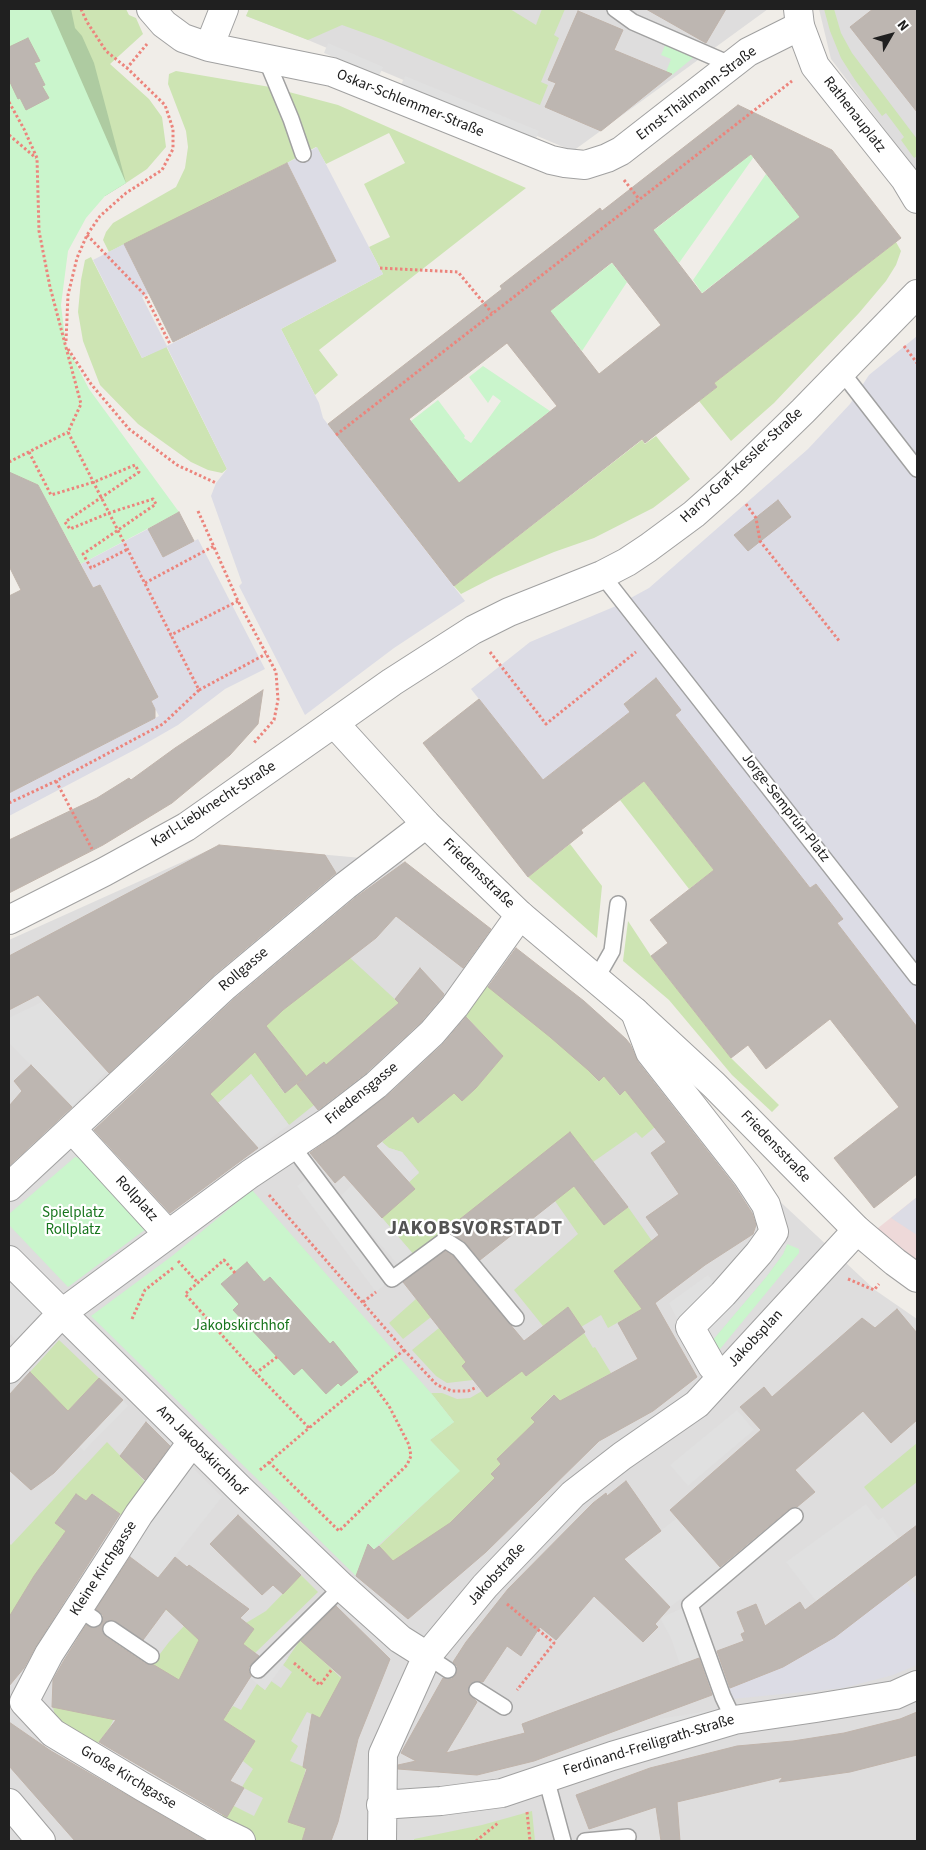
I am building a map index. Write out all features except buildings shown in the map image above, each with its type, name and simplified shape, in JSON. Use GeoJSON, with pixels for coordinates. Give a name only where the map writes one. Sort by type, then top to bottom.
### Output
{"type":"FeatureCollection","features":[{"type":"Feature","properties":{"kind":"street"},"geometry":{"type":"LineString","coordinates":[[208,47],[224,9]]}},
{"type":"Feature","properties":{"kind":"street","name":"Oskar-Schlemmer-Straße"},"geometry":{"type":"LineString","coordinates":[[157,16],[183,38],[208,47],[332,72],[551,160],[565,164],[585,165],[607,158]]}},
{"type":"Feature","properties":{"kind":"street","name":"Ernst-Thälmann-Straße"},"geometry":{"type":"LineString","coordinates":[[607,158],[621,150],[748,52],[799,17]]}},
{"type":"Feature","properties":{"kind":"street","name":"Rathenauplatz"},"geometry":{"type":"LineString","coordinates":[[799,17],[815,66],[905,179],[917,199]]}},
{"type":"Feature","properties":{"kind":"street","name":"Harry-Graf-Kessler-Straße"},"geometry":{"type":"LineString","coordinates":[[334,723],[392,682],[473,630],[509,612],[602,575],[641,553],[694,514],[770,443],[917,294]]}},
{"type":"Feature","properties":{"kind":"street","name":"Friedensstraße"},"geometry":{"type":"LineString","coordinates":[[334,723],[426,824],[520,915],[635,1012],[720,1092],[857,1230],[917,1278]]}},
{"type":"Feature","properties":{"kind":"street","name":"Karl-Liebknecht-Straße"},"geometry":{"type":"LineString","coordinates":[[9,920],[104,872],[186,827],[334,723]]}},
{"type":"Feature","properties":{"kind":"street","name":"Rollgasse"},"geometry":{"type":"LineString","coordinates":[[72,1129],[224,987],[345,886],[426,824]]}},
{"type":"Feature","properties":{"kind":"street","name":"Friedensgasse"},"geometry":{"type":"LineString","coordinates":[[168,1234],[250,1174],[328,1122],[376,1086],[432,1034],[455,1006],[520,915]]}},
{"type":"Feature","properties":{"kind":"street","name":"Friedensstraße"},"geometry":{"type":"LineString","coordinates":[[635,1012],[650,1052],[747,1176]]}},
{"type":"Feature","properties":{"kind":"street"},"geometry":{"type":"LineString","coordinates":[[9,1187],[72,1129]]}},
{"type":"Feature","properties":{"kind":"street","name":"Rollplatz"},"geometry":{"type":"LineString","coordinates":[[9,1369],[62,1313],[168,1234],[72,1129]]}},
{"type":"Feature","properties":{"kind":"street","name":"Jakobsplan"},"geometry":{"type":"LineString","coordinates":[[747,1176],[766,1205],[774,1232],[759,1253],[729,1287],[690,1326],[712,1366],[722,1376],[857,1230]]}},
{"type":"Feature","properties":{"kind":"street"},"geometry":{"type":"LineString","coordinates":[[9,1260],[62,1313]]}},
{"type":"Feature","properties":{"kind":"street","name":"Am Jakobskirchhof"},"geometry":{"type":"LineString","coordinates":[[62,1313],[342,1587],[400,1639],[438,1663]]}},
{"type":"Feature","properties":{"kind":"street","name":"Jakobstraße"},"geometry":{"type":"LineString","coordinates":[[382,1841],[383,1754],[485,1586],[573,1494],[622,1456],[697,1404],[722,1376]]}},
{"type":"Feature","properties":{"kind":"street","name":"Kleine Kirchgasse"},"geometry":{"type":"LineString","coordinates":[[24,1702],[49,1654],[86,1614],[139,1514],[192,1442]]}},
{"type":"Feature","properties":{"kind":"street","name":"Ferdinand-Freiligrath-Straße"},"geometry":{"type":"LineString","coordinates":[[381,1805],[442,1801],[502,1793],[734,1720],[895,1695],[917,1685]]}},
{"type":"Feature","properties":{"kind":"street","name":"Große Kirchgasse"},"geometry":{"type":"LineString","coordinates":[[24,1702],[53,1733],[160,1797],[241,1841]]}},
{"type":"Feature","properties":{"kind":"street"},"geometry":{"type":"LineString","coordinates":[[9,1803],[41,1841]]}},
{"type":"Feature","properties":{"kind":"lane"},"geometry":{"type":"LineString","coordinates":[[615,9],[633,22],[732,65]]}},
{"type":"Feature","properties":{"kind":"lane"},"geometry":{"type":"LineString","coordinates":[[266,58],[304,154]]}},
{"type":"Feature","properties":{"kind":"lane"},"geometry":{"type":"LineString","coordinates":[[841,371],[917,469]]}},
{"type":"Feature","properties":{"kind":"lane","name":"Jorge-Semprún-Platz"},"geometry":{"type":"LineString","coordinates":[[602,575],[917,976]]}},
{"type":"Feature","properties":{"kind":"lane"},"geometry":{"type":"LineString","coordinates":[[596,979],[612,951],[618,904]]}},
{"type":"Feature","properties":{"kind":"lane"},"geometry":{"type":"LineString","coordinates":[[292,1146],[392,1279],[445,1240],[459,1248],[516,1318]]}},
{"type":"Feature","properties":{"kind":"lane"},"geometry":{"type":"LineString","coordinates":[[734,1720],[723,1697],[690,1605],[795,1516]]}},
{"type":"Feature","properties":{"kind":"lane"},"geometry":{"type":"LineString","coordinates":[[258,1670],[342,1587]]}},
{"type":"Feature","properties":{"kind":"lane"},"geometry":{"type":"LineString","coordinates":[[110,1629],[151,1656]]}},
{"type":"Feature","properties":{"kind":"lane"},"geometry":{"type":"LineString","coordinates":[[478,1690],[504,1707]]}},
{"type":"Feature","properties":{"kind":"lane"},"geometry":{"type":"LineString","coordinates":[[546,1778],[563,1841]]}},
{"type":"Feature","properties":{"kind":"lane"},"geometry":{"type":"LineString","coordinates":[[585,1841],[628,1837]]}},
{"type":"Feature","properties":{"kind":"path"},"geometry":{"type":"LineString","coordinates":[[81,9],[106,51],[165,105],[173,129],[172,149],[162,170],[126,193],[100,216],[87,235],[77,258],[68,295],[66,346],[90,384],[129,429],[177,465],[216,483]]}},
{"type":"Feature","properties":{"kind":"path"},"geometry":{"type":"LineString","coordinates":[[126,68],[157,16]]}},
{"type":"Feature","properties":{"kind":"path"},"geometry":{"type":"LineString","coordinates":[[336,435],[783,87]]}},
{"type":"Feature","properties":{"kind":"path"},"geometry":{"type":"LineString","coordinates":[[9,102],[37,158],[38,231],[50,287],[81,404],[68,432],[9,462]]}},
{"type":"Feature","properties":{"kind":"path"},"geometry":{"type":"LineString","coordinates":[[9,135],[37,158]]}},
{"type":"Feature","properties":{"kind":"path"},"geometry":{"type":"LineString","coordinates":[[87,235],[145,295],[170,344]]}},
{"type":"Feature","properties":{"kind":"path"},"geometry":{"type":"LineString","coordinates":[[380,268],[458,272],[492,313]]}},
{"type":"Feature","properties":{"kind":"path"},"geometry":{"type":"LineString","coordinates":[[68,432],[199,690]]}},
{"type":"Feature","properties":{"kind":"path"},"geometry":{"type":"LineString","coordinates":[[29,452],[51,495],[94,482],[135,465],[139,472],[65,522],[70,529],[109,513],[153,499],[156,504],[83,554],[91,568],[128,550]]}},
{"type":"Feature","properties":{"kind":"path"},"geometry":{"type":"LineString","coordinates":[[198,510],[238,601],[276,672],[278,700],[274,720],[250,747]]}},
{"type":"Feature","properties":{"kind":"path"},"geometry":{"type":"LineString","coordinates":[[756,518],[760,541],[840,642]]}},
{"type":"Feature","properties":{"kind":"path"},"geometry":{"type":"LineString","coordinates":[[145,583],[214,546]]}},
{"type":"Feature","properties":{"kind":"path"},"geometry":{"type":"LineString","coordinates":[[172,635],[238,601]]}},
{"type":"Feature","properties":{"kind":"path"},"geometry":{"type":"LineString","coordinates":[[473,630],[546,724],[652,640]]}},
{"type":"Feature","properties":{"kind":"path"},"geometry":{"type":"LineString","coordinates":[[9,803],[56,781],[163,724],[199,690],[266,654]]}},
{"type":"Feature","properties":{"kind":"path"},"geometry":{"type":"LineString","coordinates":[[56,781],[104,872]]}},
{"type":"Feature","properties":{"kind":"path"},"geometry":{"type":"LineString","coordinates":[[250,1174],[404,1350],[438,1385],[452,1391],[468,1391],[477,1387]]}},
{"type":"Feature","properties":{"kind":"path"},"geometry":{"type":"LineString","coordinates":[[235,1273],[224,1260],[185,1294],[256,1373],[310,1428]]}},
{"type":"Feature","properties":{"kind":"path"},"geometry":{"type":"LineString","coordinates":[[132,1319],[145,1290],[179,1263]]}},
{"type":"Feature","properties":{"kind":"path"},"geometry":{"type":"LineString","coordinates":[[261,1469],[404,1350]]}},
{"type":"Feature","properties":{"kind":"path"},"geometry":{"type":"LineString","coordinates":[[256,1373],[277,1357]]}},
{"type":"Feature","properties":{"kind":"path"},"geometry":{"type":"LineString","coordinates":[[270,1462],[339,1530],[407,1465],[411,1456],[409,1445],[389,1406],[369,1379]]}},
{"type":"Feature","properties":{"kind":"path"},"geometry":{"type":"LineString","coordinates":[[485,1586],[554,1643],[504,1707]]}},
{"type":"Feature","properties":{"kind":"path"},"geometry":{"type":"LineString","coordinates":[[278,1650],[320,1685],[332,1669]]}},
{"type":"Feature","properties":{"kind":"shaded area"},"geometry":{"type":"Polygon","coordinates":[[[249,9],[768,9],[573,151],[246,16],[249,9]]]}},
{"type":"Feature","properties":{"kind":"shaded area"},"geometry":{"type":"Polygon","coordinates":[[[819,9],[917,9],[917,172],[831,59],[819,9]]]}},
{"type":"Feature","properties":{"kind":"shaded area"},"geometry":{"type":"Polygon","coordinates":[[[328,43],[383,67],[379,76],[324,53],[328,43]]]}},
{"type":"Feature","properties":{"kind":"shaded area"},"geometry":{"type":"Polygon","coordinates":[[[405,76],[539,131],[535,141],[401,85],[405,76]]]}},
{"type":"Feature","properties":{"kind":"shaded area"},"geometry":{"type":"Polygon","coordinates":[[[317,147],[383,274],[281,329],[319,403],[323,418],[465,601],[394,648],[305,715],[239,586],[242,583],[211,496],[216,483],[227,469],[167,347],[142,358],[93,260],[124,244],[149,293],[142,297],[167,346],[336,261],[287,163],[317,147]]]}},
{"type":"Feature","properties":{"kind":"shaded area"},"geometry":{"type":"Polygon","coordinates":[[[917,336],[917,1027],[837,923],[842,918],[816,884],[810,888],[675,715],[656,679],[624,703],[630,712],[543,780],[471,689],[530,642],[616,606],[649,588],[808,449],[850,404],[869,375],[917,336]]]}},
{"type":"Feature","properties":{"kind":"shaded area"},"geometry":{"type":"Polygon","coordinates":[[[148,529],[163,557],[198,539],[265,669],[225,689],[178,725],[138,748],[9,816],[9,793],[159,716],[151,701],[157,697],[100,585],[93,588],[81,564],[148,529]]]}},
{"type":"Feature","properties":{"kind":"shaded area"},"geometry":{"type":"Polygon","coordinates":[[[220,845],[405,862],[599,1014],[620,1033],[700,1127],[875,1290],[917,1319],[917,1841],[9,1841],[9,940],[220,845]]]}},
{"type":"Feature","properties":{"kind":"shaded area"},"geometry":{"type":"Polygon","coordinates":[[[44,1001],[107,1071],[72,1107],[9,1043],[9,1018],[44,1001]]]}},
{"type":"Feature","properties":{"kind":"shaded area"},"geometry":{"type":"Polygon","coordinates":[[[251,1074],[289,1125],[258,1148],[218,1103],[251,1074]]]}},
{"type":"Feature","properties":{"kind":"shaded area"},"geometry":{"type":"Polygon","coordinates":[[[359,1113],[382,1142],[389,1148],[402,1152],[419,1173],[409,1182],[396,1168],[387,1175],[365,1158],[340,1127],[359,1113]]]}},
{"type":"Feature","properties":{"kind":"shaded area"},"geometry":{"type":"Polygon","coordinates":[[[312,1174],[392,1279],[376,1292],[297,1186],[312,1174]]]}},
{"type":"Feature","properties":{"kind":"shaded area"},"geometry":{"type":"Polygon","coordinates":[[[353,1184],[414,1255],[399,1266],[339,1197],[353,1184]]]}},
{"type":"Feature","properties":{"kind":"shaded area"},"geometry":{"type":"Polygon","coordinates":[[[917,1197],[917,1261],[873,1232],[917,1197]]]}},
{"type":"Feature","properties":{"kind":"shaded area"},"geometry":{"type":"Polygon","coordinates":[[[917,1197],[917,1235],[891,1218],[917,1197]]]}},
{"type":"Feature","properties":{"kind":"shaded area"},"geometry":{"type":"Polygon","coordinates":[[[778,1242],[787,1244],[783,1254],[711,1342],[702,1334],[778,1242]]]}},
{"type":"Feature","properties":{"kind":"shaded area"},"geometry":{"type":"Polygon","coordinates":[[[708,1275],[719,1290],[678,1321],[669,1303],[708,1275]]]}},
{"type":"Feature","properties":{"kind":"shaded area"},"geometry":{"type":"Polygon","coordinates":[[[9,1277],[42,1311],[16,1340],[9,1333],[9,1277]]]}},
{"type":"Feature","properties":{"kind":"shaded area"},"geometry":{"type":"Polygon","coordinates":[[[123,1400],[128,1406],[84,1451],[79,1446],[123,1400]]]}},
{"type":"Feature","properties":{"kind":"shaded area"},"geometry":{"type":"Polygon","coordinates":[[[737,1410],[754,1430],[688,1486],[670,1465],[737,1410]]]}},
{"type":"Feature","properties":{"kind":"shaded area"},"geometry":{"type":"Polygon","coordinates":[[[187,1462],[222,1497],[158,1578],[124,1551],[187,1462]]]}},
{"type":"Feature","properties":{"kind":"shaded area"},"geometry":{"type":"Polygon","coordinates":[[[866,1504],[878,1520],[883,1517],[899,1539],[816,1601],[786,1562],[866,1504]]]}},
{"type":"Feature","properties":{"kind":"shaded area"},"geometry":{"type":"Polygon","coordinates":[[[677,1518],[721,1569],[670,1607],[624,1559],[677,1518]]]}},
{"type":"Feature","properties":{"kind":"shaded area"},"geometry":{"type":"Polygon","coordinates":[[[906,1582],[917,1597],[917,1665],[893,1675],[843,1688],[732,1699],[728,1689],[783,1667],[835,1637],[906,1582]]]}},
{"type":"Feature","properties":{"kind":"shaded area"},"geometry":{"type":"Polygon","coordinates":[[[690,1605],[708,1655],[680,1665],[671,1638],[660,1618],[690,1605]]]}},
{"type":"Feature","properties":{"kind":"shaded area"},"geometry":{"type":"Polygon","coordinates":[[[278,1650],[288,1658],[265,1690],[250,1678],[278,1650]]]}},
{"type":"Feature","properties":{"kind":"shaded area"},"geometry":{"type":"Polygon","coordinates":[[[862,1686],[865,1694],[662,1729],[659,1719],[862,1686]]]}},
{"type":"Feature","properties":{"kind":"green space"},"geometry":{"type":"Polygon","coordinates":[[[9,9],[50,9],[126,183],[105,196],[86,218],[68,251],[61,305],[66,345],[89,389],[179,512],[81,564],[38,485],[20,477],[9,479],[9,9]]]}},
{"type":"Feature","properties":{"kind":"green space"},"geometry":{"type":"Polygon","coordinates":[[[40,9],[71,9],[75,28],[82,36],[94,63],[126,183],[105,196],[40,9]]]}},
{"type":"Feature","properties":{"kind":"green space"},"geometry":{"type":"Polygon","coordinates":[[[50,9],[126,9],[129,15],[136,18],[143,34],[110,64],[149,99],[162,117],[166,147],[147,169],[126,183],[50,9]]]}},
{"type":"Feature","properties":{"kind":"green space"},"geometry":{"type":"Polygon","coordinates":[[[249,9],[510,9],[536,25],[542,9],[565,9],[554,35],[559,38],[541,82],[548,85],[540,105],[381,39],[342,25],[308,40],[246,16],[249,9]]]}},
{"type":"Feature","properties":{"kind":"green space"},"geometry":{"type":"Polygon","coordinates":[[[824,9],[834,9],[841,33],[852,53],[917,139],[917,156],[914,158],[901,140],[904,137],[886,113],[882,116],[841,58],[830,31],[824,9]]]}},
{"type":"Feature","properties":{"kind":"green space"},"geometry":{"type":"Polygon","coordinates":[[[666,43],[694,57],[672,75],[666,72],[671,59],[661,55],[666,43]]]}},
{"type":"Feature","properties":{"kind":"green space"},"geometry":{"type":"Polygon","coordinates":[[[176,71],[270,87],[338,105],[526,188],[319,350],[338,375],[315,395],[281,329],[383,274],[369,247],[390,237],[364,184],[405,163],[389,133],[326,164],[316,147],[109,252],[103,240],[113,223],[176,187],[185,168],[188,147],[186,131],[168,84],[169,74],[176,71]]]}},
{"type":"Feature","properties":{"kind":"green space"},"geometry":{"type":"Polygon","coordinates":[[[751,154],[753,158],[679,263],[653,231],[751,154]]]}},
{"type":"Feature","properties":{"kind":"green space"},"geometry":{"type":"Polygon","coordinates":[[[766,174],[800,217],[702,293],[693,280],[766,174]]]}},
{"type":"Feature","properties":{"kind":"green space"},"geometry":{"type":"Polygon","coordinates":[[[896,242],[901,251],[896,265],[886,281],[859,313],[774,403],[731,441],[699,401],[717,387],[714,383],[896,242]]]}},
{"type":"Feature","properties":{"kind":"green space"},"geometry":{"type":"Polygon","coordinates":[[[91,257],[142,358],[166,346],[227,469],[222,473],[208,470],[191,462],[138,424],[100,385],[83,341],[78,312],[85,260],[91,257]]]}},
{"type":"Feature","properties":{"kind":"green space"},"geometry":{"type":"Polygon","coordinates":[[[612,263],[627,282],[582,351],[550,311],[612,263]]]}},
{"type":"Feature","properties":{"kind":"green space"},"geometry":{"type":"Polygon","coordinates":[[[483,366],[550,411],[459,483],[411,421],[438,400],[465,436],[464,438],[471,443],[501,401],[493,395],[488,403],[469,377],[483,366]]]}},
{"type":"Feature","properties":{"kind":"green space"},"geometry":{"type":"Polygon","coordinates":[[[656,436],[690,479],[653,508],[594,538],[494,577],[461,594],[454,586],[642,440],[645,444],[656,436]]]}},
{"type":"Feature","properties":{"kind":"green space"},"geometry":{"type":"Polygon","coordinates":[[[644,781],[714,870],[689,889],[620,800],[644,781]]]}},
{"type":"Feature","properties":{"kind":"green space"},"geometry":{"type":"Polygon","coordinates":[[[570,844],[602,886],[597,938],[528,877],[570,844]]]}},
{"type":"Feature","properties":{"kind":"green space"},"geometry":{"type":"Polygon","coordinates":[[[628,921],[651,956],[731,1058],[779,1105],[772,1112],[732,1075],[669,1000],[623,961],[628,921]]]}},
{"type":"Feature","properties":{"kind":"green space"},"geometry":{"type":"Polygon","coordinates":[[[349,957],[399,1003],[326,1065],[323,1062],[303,1079],[288,1060],[291,1057],[279,1041],[259,1033],[283,1010],[349,957]]]}},
{"type":"Feature","properties":{"kind":"green space"},"geometry":{"type":"Polygon","coordinates":[[[543,969],[562,984],[588,1070],[598,1081],[609,1069],[611,1085],[619,1095],[625,1090],[655,1127],[642,1138],[636,1132],[593,1162],[570,1133],[414,1255],[382,1218],[414,1188],[409,1182],[419,1172],[402,1152],[389,1148],[382,1142],[413,1116],[419,1123],[454,1092],[462,1101],[476,1088],[503,1056],[462,1012],[482,982],[514,1006],[543,969]]]}},
{"type":"Feature","properties":{"kind":"green space"},"geometry":{"type":"Polygon","coordinates":[[[248,1042],[284,1093],[297,1084],[314,1105],[289,1125],[251,1074],[218,1103],[205,1098],[252,1055],[244,1046],[248,1042]]]}},
{"type":"Feature","properties":{"kind":"green space","name":"Spielplatz Rollplatz"},"geometry":{"type":"Polygon","coordinates":[[[75,1157],[83,1159],[146,1229],[68,1287],[9,1225],[9,1214],[75,1157]]]}},
{"type":"Feature","properties":{"kind":"green space"},"geometry":{"type":"Polygon","coordinates":[[[574,1186],[604,1225],[628,1207],[652,1241],[614,1271],[642,1309],[608,1328],[601,1315],[581,1327],[568,1307],[543,1326],[514,1290],[578,1234],[555,1201],[574,1186]]]}},
{"type":"Feature","properties":{"kind":"green space","name":"Jakobskirchhof"},"geometry":{"type":"Polygon","coordinates":[[[252,1190],[431,1393],[454,1422],[430,1440],[460,1471],[361,1561],[356,1576],[91,1316],[172,1256],[252,1190]]]}},
{"type":"Feature","properties":{"kind":"green space"},"geometry":{"type":"Polygon","coordinates":[[[787,1244],[799,1249],[799,1253],[720,1349],[711,1342],[766,1277],[783,1254],[787,1244]]]}},
{"type":"Feature","properties":{"kind":"green space"},"geometry":{"type":"Polygon","coordinates":[[[416,1299],[431,1317],[403,1339],[389,1323],[416,1299]]]}},
{"type":"Feature","properties":{"kind":"green space"},"geometry":{"type":"Polygon","coordinates":[[[439,1328],[466,1362],[473,1380],[447,1383],[436,1376],[412,1350],[439,1328]]]}},
{"type":"Feature","properties":{"kind":"green space"},"geometry":{"type":"Polygon","coordinates":[[[584,1333],[611,1373],[560,1401],[553,1395],[531,1418],[539,1427],[516,1451],[510,1446],[497,1459],[501,1464],[491,1474],[495,1478],[450,1523],[396,1564],[379,1546],[459,1471],[430,1440],[454,1422],[431,1393],[442,1393],[457,1399],[470,1398],[482,1391],[487,1397],[522,1371],[526,1376],[584,1333]]]}},
{"type":"Feature","properties":{"kind":"green space"},"geometry":{"type":"Polygon","coordinates":[[[59,1340],[99,1378],[65,1414],[52,1395],[30,1372],[59,1340]]]}},
{"type":"Feature","properties":{"kind":"green space"},"geometry":{"type":"Polygon","coordinates":[[[107,1442],[150,1487],[126,1519],[93,1494],[86,1501],[76,1494],[55,1523],[66,1531],[42,1564],[9,1620],[9,1543],[11,1545],[107,1442]]]}},
{"type":"Feature","properties":{"kind":"green space"},"geometry":{"type":"Polygon","coordinates":[[[917,1443],[917,1482],[882,1509],[864,1487],[917,1443]]]}},
{"type":"Feature","properties":{"kind":"green space"},"geometry":{"type":"Polygon","coordinates":[[[301,1575],[318,1592],[255,1653],[243,1644],[246,1623],[266,1611],[301,1575]]]}},
{"type":"Feature","properties":{"kind":"green space"},"geometry":{"type":"Polygon","coordinates":[[[178,1593],[199,1640],[187,1683],[144,1675],[169,1642],[185,1625],[166,1610],[178,1593]]]}},
{"type":"Feature","properties":{"kind":"green space"},"geometry":{"type":"Polygon","coordinates":[[[303,1636],[321,1653],[318,1656],[340,1677],[344,1672],[347,1673],[339,1683],[320,1718],[307,1712],[291,1741],[298,1746],[290,1761],[306,1768],[292,1823],[306,1828],[302,1841],[252,1841],[217,1822],[230,1804],[254,1816],[263,1798],[242,1787],[253,1769],[243,1761],[255,1741],[223,1720],[233,1706],[241,1710],[257,1684],[265,1690],[271,1681],[281,1688],[292,1672],[283,1665],[303,1636]]]}},
{"type":"Feature","properties":{"kind":"green space"},"geometry":{"type":"Polygon","coordinates":[[[121,1704],[110,1727],[92,1751],[57,1726],[53,1707],[121,1704]]]}},
{"type":"Feature","properties":{"kind":"green space"},"geometry":{"type":"Polygon","coordinates":[[[532,1811],[535,1841],[414,1841],[414,1839],[482,1825],[532,1811]]]}},
{"type":"Feature","properties":{"kind":"district","name":"JAKOBSVORSTADT"},"geometry":{"type":"Point","coordinates":[475,1230]}}]}
